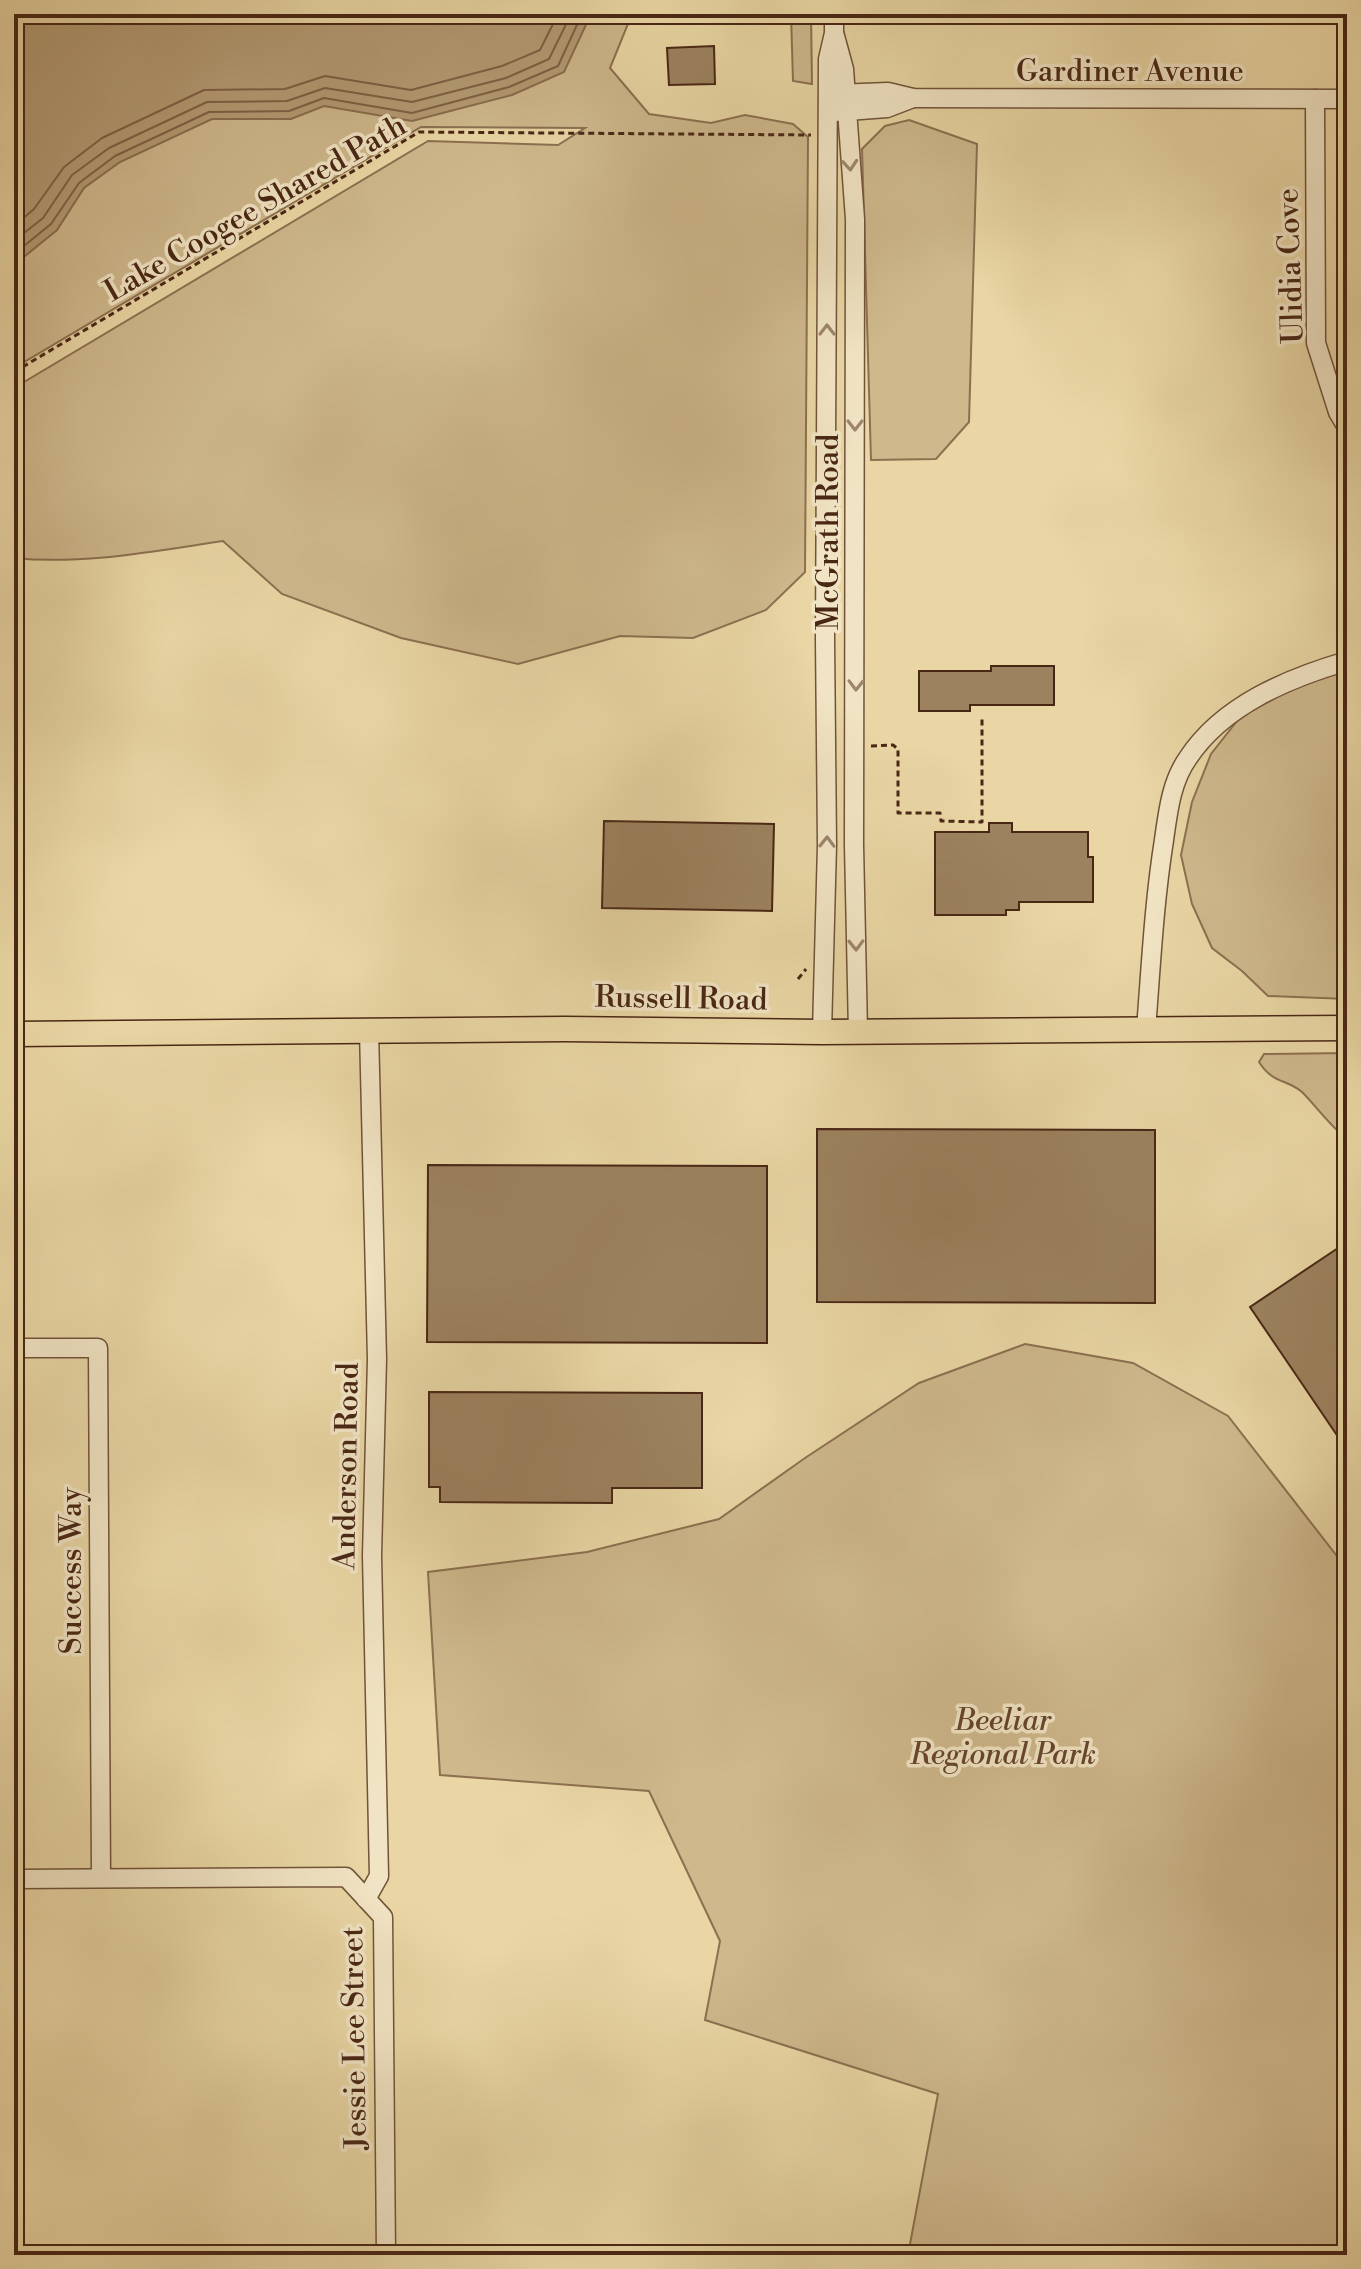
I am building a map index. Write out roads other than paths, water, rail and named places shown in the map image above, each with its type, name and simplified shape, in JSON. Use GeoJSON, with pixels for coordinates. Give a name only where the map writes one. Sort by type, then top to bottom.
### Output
{"type":"FeatureCollection","features":[{"type":"Feature","properties":{"kind":"main road","name":"Russell Road"},"geometry":{"type":"LineString","coordinates":[[14,1034],[565,1029],[858,1032],[1347,1028]]}},
{"type":"Feature","properties":{"kind":"street","name":"McGrath Road"},"geometry":{"type":"LineString","coordinates":[[834,24],[828,59],[855,219],[854,845],[858,1032]]}},
{"type":"Feature","properties":{"kind":"street","name":"Gardiner Avenue"},"geometry":{"type":"LineString","coordinates":[[837,103],[888,92],[913,98],[1347,99]]}},
{"type":"Feature","properties":{"kind":"street","name":"Ulidia Cove"},"geometry":{"type":"LineString","coordinates":[[1315,99],[1316,343],[1338,412],[1347,427]]}},
{"type":"Feature","properties":{"kind":"street","name":"McGrath Road"},"geometry":{"type":"LineString","coordinates":[[822,1032],[827,845],[825,639],[837,103]]}},
{"type":"Feature","properties":{"kind":"street"},"geometry":{"type":"LineString","coordinates":[[1146,1029],[1157,886],[1171,795],[1187,758],[1243,704],[1303,674],[1347,661]]}},
{"type":"Feature","properties":{"kind":"street","name":"Anderson Road"},"geometry":{"type":"LineString","coordinates":[[366,1899],[379,1876],[372,1556],[377,1359],[369,1030]]}},
{"type":"Feature","properties":{"kind":"street","name":"Success Way"},"geometry":{"type":"LineString","coordinates":[[14,1348],[98,1348],[101,1877]]}},
{"type":"Feature","properties":{"kind":"street","name":"Jessie Lee Street"},"geometry":{"type":"LineString","coordinates":[[14,1879],[346,1877],[383,1917],[386,2255]]}},
{"type":"Feature","properties":{"kind":"water"},"geometry":{"type":"Polygon","coordinates":[[[14,14],[591,14],[564,72],[512,95],[412,121],[324,106],[291,119],[212,119],[120,162],[84,188],[57,230],[14,265],[14,14]]]}},
{"type":"Feature","properties":{"kind":"park label","name":"Beeliar Regional Park"},"geometry":{"type":"Point","coordinates":[1003,1737]}}]}
